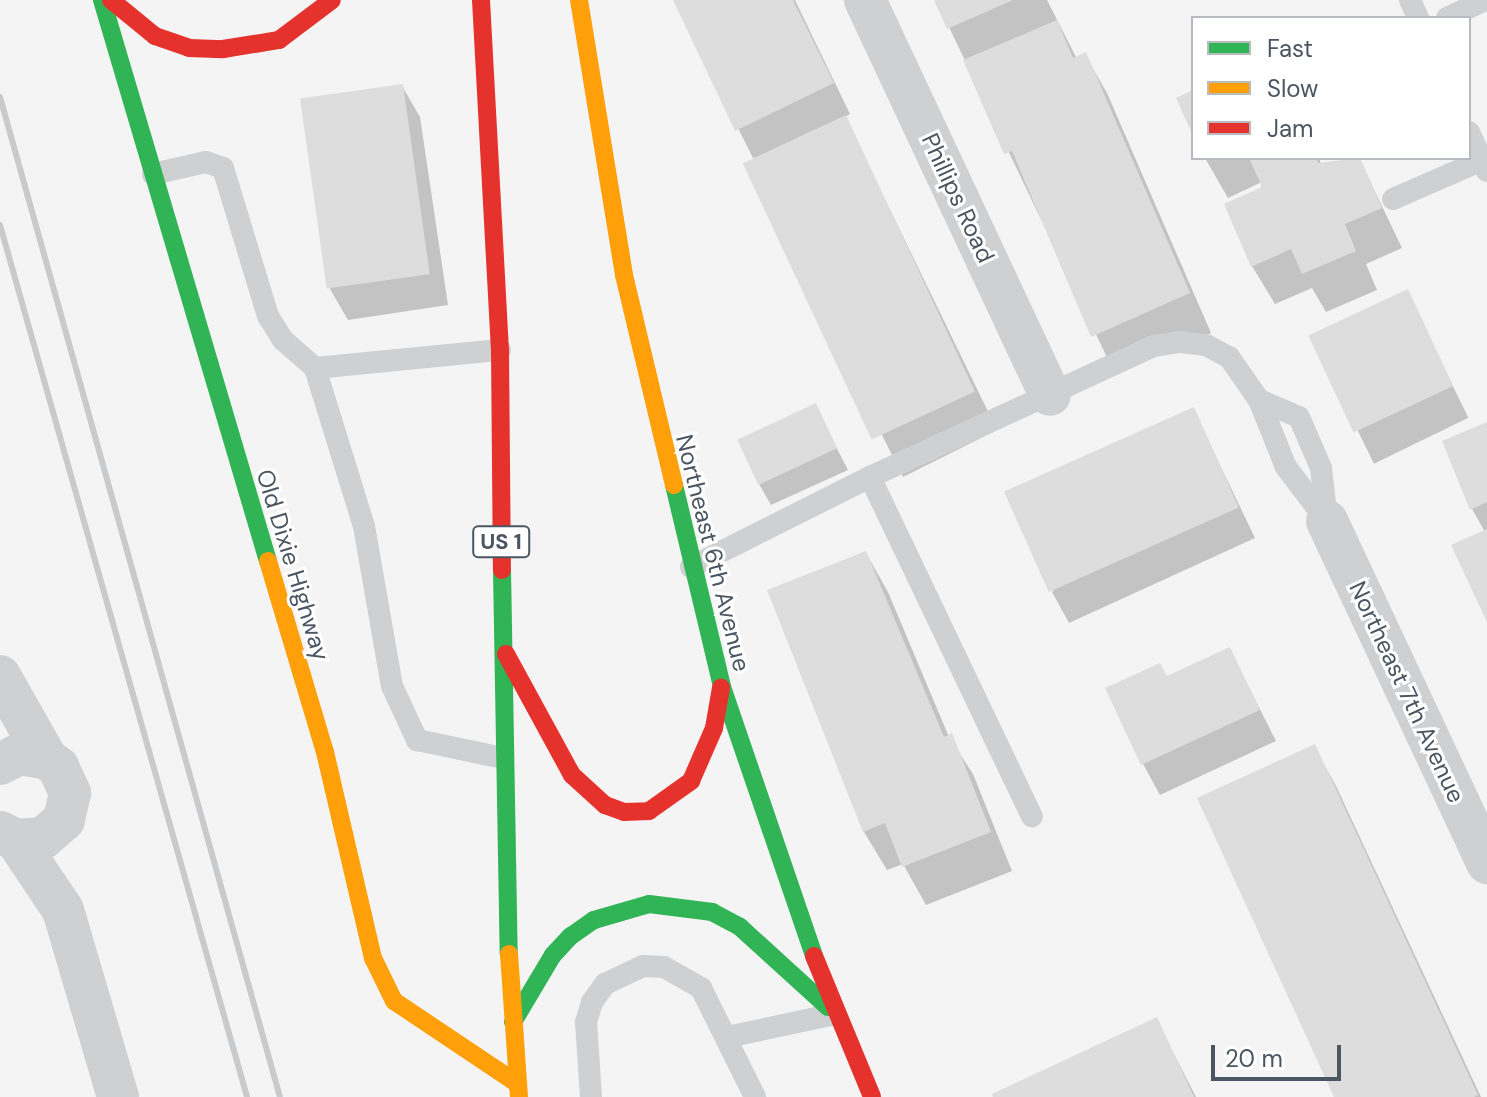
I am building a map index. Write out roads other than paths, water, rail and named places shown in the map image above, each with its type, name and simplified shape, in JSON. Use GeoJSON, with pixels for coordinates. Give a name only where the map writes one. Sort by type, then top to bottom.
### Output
{"type":"FeatureCollection","features":[{"type":"Feature","properties":{"kind":"main road","name":"Old Dixie Highway"},"geometry":{"type":"LineString","coordinates":[[102,0],[325,752],[373,958],[394,1001],[518,1091]]}},
{"type":"Feature","properties":{"kind":"main road"},"geometry":{"type":"LineString","coordinates":[[111,0],[155,36],[189,48],[223,49],[279,40],[332,0]]}},
{"type":"Feature","properties":{"kind":"main road","name":"US 1"},"geometry":{"type":"LineString","coordinates":[[481,0],[500,350],[503,758],[518,1091]]}},
{"type":"Feature","properties":{"kind":"main road","name":"Northeast 6th Avenue"},"geometry":{"type":"LineString","coordinates":[[579,0],[624,275],[722,687],[759,811],[835,1014],[872,1097]]}},
{"type":"Feature","properties":{"kind":"main road"},"geometry":{"type":"LineString","coordinates":[[501,645],[572,775],[605,805],[624,812],[649,811],[691,781],[714,728],[722,687]]}},
{"type":"Feature","properties":{"kind":"main road"},"geometry":{"type":"LineString","coordinates":[[513,1022],[553,955],[571,936],[594,920],[649,904],[712,912],[740,927],[835,1014]]}},
{"type":"Feature","properties":{"kind":"street","name":"Phillips Road"},"geometry":{"type":"LineString","coordinates":[[865,0],[1050,395]]}},
{"type":"Feature","properties":{"kind":"street","name":"Northeast 7th Avenue"},"geometry":{"type":"LineString","coordinates":[[1327,521],[1487,863]]}},
{"type":"Feature","properties":{"kind":"street"},"geometry":{"type":"LineString","coordinates":[[0,676],[18,760]]}},
{"type":"Feature","properties":{"kind":"street"},"geometry":{"type":"LineString","coordinates":[[0,706],[18,760]]}},
{"type":"Feature","properties":{"kind":"street"},"geometry":{"type":"LineString","coordinates":[[18,760],[58,767],[70,793],[64,820],[69,885],[63,910]]}},
{"type":"Feature","properties":{"kind":"street"},"geometry":{"type":"LineString","coordinates":[[8,836],[43,838],[64,820]]}},
{"type":"Feature","properties":{"kind":"street"},"geometry":{"type":"LineString","coordinates":[[8,836],[63,910],[118,1097]]}},
{"type":"Feature","properties":{"kind":"lane"},"geometry":{"type":"LineString","coordinates":[[1451,16],[1485,0]]}},
{"type":"Feature","properties":{"kind":"lane"},"geometry":{"type":"LineString","coordinates":[[1393,199],[1485,163],[1471,136]]}},
{"type":"Feature","properties":{"kind":"lane"},"geometry":{"type":"LineString","coordinates":[[153,174],[206,162],[223,168],[268,316],[283,340],[315,368],[364,526],[392,686],[417,740],[503,758]]}},
{"type":"Feature","properties":{"kind":"lane"},"geometry":{"type":"LineString","coordinates":[[691,567],[870,477],[1154,346],[1180,342],[1206,345],[1229,357],[1259,400],[1286,467],[1327,521]]}},
{"type":"Feature","properties":{"kind":"lane"},"geometry":{"type":"LineString","coordinates":[[315,368],[500,350]]}},
{"type":"Feature","properties":{"kind":"lane"},"geometry":{"type":"LineString","coordinates":[[1259,400],[1299,417],[1321,468],[1327,521]]}},
{"type":"Feature","properties":{"kind":"lane"},"geometry":{"type":"LineString","coordinates":[[870,477],[1032,816]]}},
{"type":"Feature","properties":{"kind":"lane"},"geometry":{"type":"LineString","coordinates":[[591,1097],[586,1022],[605,984],[623,973],[653,966],[684,975],[701,988],[755,1097]]}},
{"type":"Feature","properties":{"kind":"lane"},"geometry":{"type":"LineString","coordinates":[[727,1037],[835,1014]]}},
{"type":"Feature","properties":{"kind":"railway"},"geometry":{"type":"LineString","coordinates":[[0,97],[280,1097]]}},
{"type":"Feature","properties":{"kind":"railway"},"geometry":{"type":"LineString","coordinates":[[0,225],[247,1097]]}}]}
